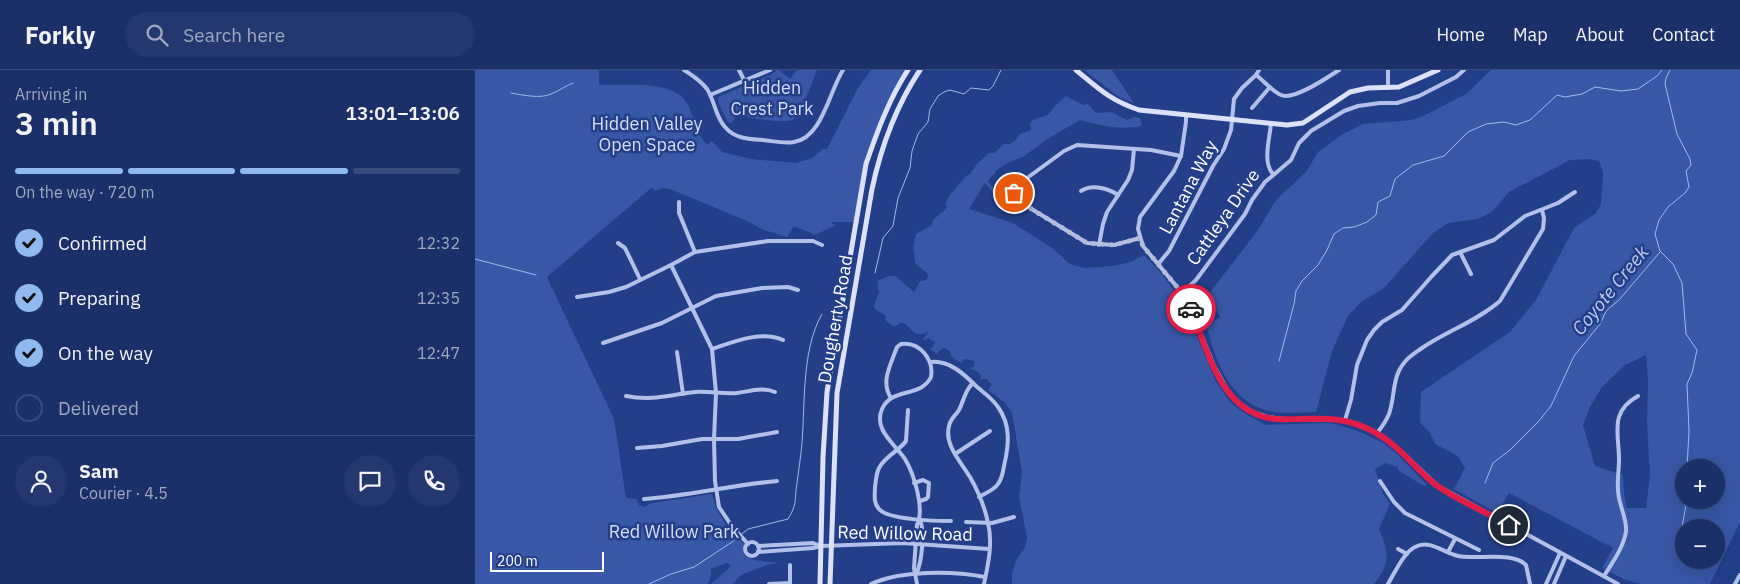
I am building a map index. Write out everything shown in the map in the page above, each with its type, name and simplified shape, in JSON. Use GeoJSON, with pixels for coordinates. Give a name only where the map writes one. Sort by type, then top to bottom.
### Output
{"type":"FeatureCollection","features":[{"type":"Feature","properties":{"kind":"main road","name":"Dougherty Road"},"geometry":{"type":"LineString","coordinates":[[820,584],[827,392],[866,164],[891,101],[908,70]]}},
{"type":"Feature","properties":{"kind":"main road","name":"Dougherty Road"},"geometry":{"type":"LineString","coordinates":[[830,584],[837,393],[872,189],[876,167],[885,140],[899,106],[920,70]]}},
{"type":"Feature","properties":{"kind":"main road"},"geometry":{"type":"LineString","coordinates":[[1076,70],[1109,97],[1119,103],[1139,110],[1287,125],[1303,123],[1350,92],[1367,88],[1388,89],[1411,83],[1438,70]]}},
{"type":"Feature","properties":{"kind":"street"},"geometry":{"type":"LineString","coordinates":[[684,70],[702,83],[710,95],[724,126],[734,134],[743,138],[793,142],[809,136],[815,130],[843,70]]}},
{"type":"Feature","properties":{"kind":"street"},"geometry":{"type":"LineString","coordinates":[[739,70],[744,80]]}},
{"type":"Feature","properties":{"kind":"street"},"geometry":{"type":"LineString","coordinates":[[710,95],[770,70]]}},
{"type":"Feature","properties":{"kind":"street","name":"Lantana Way"},"geometry":{"type":"LineString","coordinates":[[1159,263],[1169,251],[1213,166],[1224,149],[1231,130],[1234,99],[1237,93],[1259,70]]}},
{"type":"Feature","properties":{"kind":"street"},"geometry":{"type":"LineString","coordinates":[[1256,75],[1280,95],[1285,96],[1298,93],[1339,70]]}},
{"type":"Feature","properties":{"kind":"street"},"geometry":{"type":"LineString","coordinates":[[1388,70],[1388,89]]}},
{"type":"Feature","properties":{"kind":"street"},"geometry":{"type":"LineString","coordinates":[[1273,174],[1291,160],[1303,138],[1345,111],[1367,104],[1397,103],[1409,99],[1456,77],[1464,70]]}},
{"type":"Feature","properties":{"kind":"street"},"geometry":{"type":"LineString","coordinates":[[1252,108],[1270,87]]}},
{"type":"Feature","properties":{"kind":"street"},"geometry":{"type":"LineString","coordinates":[[1186,115],[1181,156],[1174,170],[1140,217],[1138,229],[1143,246],[1159,263],[1189,305],[1223,385],[1238,402],[1252,412],[1268,418],[1345,420],[1377,433],[1394,445],[1438,486],[1618,584]]}},
{"type":"Feature","properties":{"kind":"street","name":"Cattleya Drive"},"geometry":{"type":"LineString","coordinates":[[1182,293],[1196,280],[1245,214],[1265,182],[1273,174],[1269,170],[1267,162],[1271,122]]}},
{"type":"Feature","properties":{"kind":"street"},"geometry":{"type":"LineString","coordinates":[[1140,238],[1114,245],[1099,245],[1081,240],[1012,197],[1023,181],[1072,147],[1082,145],[1163,151],[1181,156]]}},
{"type":"Feature","properties":{"kind":"street"},"geometry":{"type":"LineString","coordinates":[[1099,245],[1104,217],[1128,180],[1132,170],[1133,149]]}},
{"type":"Feature","properties":{"kind":"street"},"geometry":{"type":"LineString","coordinates":[[1081,191],[1089,188],[1103,188],[1118,195]]}},
{"type":"Feature","properties":{"kind":"street"},"geometry":{"type":"LineString","coordinates":[[1345,420],[1351,400],[1357,365],[1367,340],[1382,322],[1402,310],[1446,260],[1460,252],[1494,240],[1525,216],[1542,210],[1575,192]]}},
{"type":"Feature","properties":{"kind":"street"},"geometry":{"type":"LineString","coordinates":[[1245,197],[1252,200]]}},
{"type":"Feature","properties":{"kind":"street"},"geometry":{"type":"LineString","coordinates":[[679,202],[679,213],[695,252]]}},
{"type":"Feature","properties":{"kind":"street"},"geometry":{"type":"LineString","coordinates":[[1377,433],[1389,413],[1397,374],[1408,358],[1432,342],[1485,313],[1500,301],[1543,229],[1544,218],[1542,210]]}},
{"type":"Feature","properties":{"kind":"street"},"geometry":{"type":"LineString","coordinates":[[577,297],[609,292],[625,287],[695,252],[768,241],[813,241],[822,245]]}},
{"type":"Feature","properties":{"kind":"street"},"geometry":{"type":"LineString","coordinates":[[618,242],[625,248],[640,279]]}},
{"type":"Feature","properties":{"kind":"street"},"geometry":{"type":"LineString","coordinates":[[1460,252],[1471,274]]}},
{"type":"Feature","properties":{"kind":"street"},"geometry":{"type":"LineString","coordinates":[[671,265],[712,349],[716,393],[714,439],[719,507],[731,525],[747,542],[758,546],[758,552],[754,556],[748,555],[745,550],[747,542]]}},
{"type":"Feature","properties":{"kind":"street"},"geometry":{"type":"LineString","coordinates":[[603,343],[662,323],[716,296],[762,288],[787,287],[798,290]]}},
{"type":"Feature","properties":{"kind":"street"},"geometry":{"type":"LineString","coordinates":[[712,349],[758,336],[773,336],[783,340]]}},
{"type":"Feature","properties":{"kind":"street"},"geometry":{"type":"LineString","coordinates":[[891,398],[887,391],[885,379],[899,345],[906,343],[921,350],[931,362],[931,377],[926,385],[891,398],[882,410],[881,424],[885,434],[909,467],[920,501],[920,520],[922,526],[920,568],[916,574]]}},
{"type":"Feature","properties":{"kind":"street"},"geometry":{"type":"LineString","coordinates":[[677,352],[683,394]]}},
{"type":"Feature","properties":{"kind":"street"},"geometry":{"type":"LineString","coordinates":[[931,362],[941,362],[966,375],[993,400],[1007,426],[1009,434],[1007,455],[998,484],[979,497]]}},
{"type":"Feature","properties":{"kind":"street"},"geometry":{"type":"LineString","coordinates":[[973,382],[966,391],[959,410],[948,427],[949,439],[955,454],[970,478],[988,523],[990,542],[984,584]]}},
{"type":"Feature","properties":{"kind":"street"},"geometry":{"type":"LineString","coordinates":[[626,396],[643,399],[697,392],[716,393],[769,390],[775,392]]}},
{"type":"Feature","properties":{"kind":"street"},"geometry":{"type":"LineString","coordinates":[[1604,576],[1626,533],[1626,523],[1618,490],[1617,423],[1620,412],[1629,401],[1638,396]]}},
{"type":"Feature","properties":{"kind":"street"},"geometry":{"type":"LineString","coordinates":[[908,410],[906,441],[879,468],[875,502],[879,509],[885,513],[920,520],[951,521]]}},
{"type":"Feature","properties":{"kind":"street"},"geometry":{"type":"LineString","coordinates":[[955,454],[990,431]]}},
{"type":"Feature","properties":{"kind":"street"},"geometry":{"type":"LineString","coordinates":[[637,448],[662,446],[689,440],[739,439],[777,432]]}},
{"type":"Feature","properties":{"kind":"street"},"geometry":{"type":"LineString","coordinates":[[914,483],[923,480],[929,483],[929,497],[926,500],[920,501]]}},
{"type":"Feature","properties":{"kind":"street"},"geometry":{"type":"LineString","coordinates":[[643,499],[685,495],[777,481]]}},
{"type":"Feature","properties":{"kind":"street"},"geometry":{"type":"LineString","coordinates":[[1379,481],[1394,502],[1405,512],[1479,550]]}},
{"type":"Feature","properties":{"kind":"street"},"geometry":{"type":"LineString","coordinates":[[966,522],[988,523],[1014,517]]}},
{"type":"Feature","properties":{"kind":"street"},"geometry":{"type":"LineString","coordinates":[[917,584],[914,568],[917,525],[920,520]]}},
{"type":"Feature","properties":{"kind":"street"},"geometry":{"type":"LineString","coordinates":[[1448,552],[1455,538]]}},
{"type":"Feature","properties":{"kind":"street","name":"Red Willow Road"},"geometry":{"type":"LineString","coordinates":[[758,546],[813,543],[821,546]]}},
{"type":"Feature","properties":{"kind":"street","name":"Red Willow Road"},"geometry":{"type":"LineString","coordinates":[[758,552],[821,546],[916,544],[989,548]]}},
{"type":"Feature","properties":{"kind":"street"},"geometry":{"type":"LineString","coordinates":[[1388,584],[1407,554],[1413,547],[1422,544],[1430,545],[1457,556],[1517,558],[1526,565],[1530,584]]}},
{"type":"Feature","properties":{"kind":"street"},"geometry":{"type":"LineString","coordinates":[[1398,549],[1407,554]]}},
{"type":"Feature","properties":{"kind":"street"},"geometry":{"type":"LineString","coordinates":[[1546,584],[1560,553]]}},
{"type":"Feature","properties":{"kind":"street"},"geometry":{"type":"LineString","coordinates":[[1554,584],[1566,556]]}},
{"type":"Feature","properties":{"kind":"street"},"geometry":{"type":"LineString","coordinates":[[769,584],[790,583],[790,565]]}},
{"type":"Feature","properties":{"kind":"street"},"geometry":{"type":"LineString","coordinates":[[871,584],[889,578],[916,574],[953,574],[985,577]]}},
{"type":"Feature","properties":{"kind":"street"},"geometry":{"type":"LineString","coordinates":[[1735,584],[1740,575]]}},
{"type":"Feature","properties":{"kind":"green space"},"geometry":{"type":"Polygon","coordinates":[[[475,70],[599,70],[599,85],[647,85],[670,90],[680,95],[687,103],[694,123],[707,145],[712,141],[722,152],[751,159],[796,163],[812,158],[823,149],[827,149],[858,88],[871,70],[908,70],[890,101],[866,165],[856,222],[832,222],[832,224],[836,225],[815,235],[794,226],[787,237],[764,230],[670,189],[663,188],[656,191],[651,188],[547,277],[614,419],[626,498],[636,499],[639,505],[644,507],[652,503],[712,494],[724,522],[744,544],[743,551],[745,556],[754,560],[779,563],[767,565],[741,575],[733,584],[711,584],[729,568],[731,565],[727,563],[711,569],[708,584],[475,584],[475,70]]]}},
{"type":"Feature","properties":{"kind":"green space","name":"Hidden Crest Park"},"geometry":{"type":"Polygon","coordinates":[[[777,70],[790,79],[797,70],[817,70],[801,111],[797,116],[792,120],[784,121],[738,115],[731,124],[728,122],[718,102],[718,97],[772,74],[777,70]]]}},
{"type":"Feature","properties":{"kind":"green space"},"geometry":{"type":"Polygon","coordinates":[[[1084,70],[1112,70],[1134,103],[1119,97],[1084,70]]]}},
{"type":"Feature","properties":{"kind":"green space"},"geometry":{"type":"Polygon","coordinates":[[[1491,70],[1740,70],[1740,522],[1725,553],[1725,519],[1675,519],[1675,569],[1717,569],[1710,584],[1641,584],[1626,580],[1602,568],[1613,548],[1509,493],[1497,513],[1454,489],[1465,468],[1458,456],[1435,444],[1430,433],[1420,422],[1421,392],[1510,332],[1536,300],[1574,228],[1596,213],[1601,204],[1603,172],[1599,161],[1588,159],[1570,160],[1509,192],[1492,212],[1477,219],[1448,223],[1433,233],[1384,288],[1361,302],[1348,316],[1332,351],[1316,412],[1277,412],[1252,405],[1241,397],[1225,376],[1214,351],[1206,325],[1220,317],[1208,295],[1258,230],[1276,200],[1306,172],[1318,152],[1343,134],[1363,124],[1412,120],[1466,94],[1491,70]],[[1646,355],[1625,365],[1602,387],[1590,407],[1583,425],[1595,466],[1623,475],[1627,508],[1646,508],[1650,476],[1647,422],[1648,381],[1646,355]]]}},
{"type":"Feature","properties":{"kind":"green space"},"geometry":{"type":"Polygon","coordinates":[[[1066,96],[1083,105],[1088,104],[1096,113],[1111,112],[1127,120],[1134,117],[1140,118],[1142,126],[1111,127],[1080,120],[1049,138],[1023,157],[1009,162],[997,170],[988,181],[1000,197],[995,195],[985,183],[969,209],[1013,223],[1052,248],[1070,264],[1084,268],[1113,266],[1131,262],[1144,255],[1163,275],[1182,302],[1216,382],[1233,405],[1266,425],[1328,423],[1339,425],[1363,433],[1383,443],[1396,453],[1427,485],[1424,486],[1399,471],[1397,467],[1386,463],[1375,469],[1383,494],[1390,504],[1379,529],[1385,545],[1386,564],[1380,577],[1374,584],[1012,584],[1012,574],[1016,560],[1025,548],[1027,538],[1019,496],[1022,472],[1012,413],[1005,403],[988,390],[992,384],[987,379],[980,379],[981,376],[978,372],[969,368],[974,367],[975,361],[964,359],[961,363],[951,356],[950,351],[944,348],[937,354],[929,348],[932,348],[935,342],[928,338],[923,340],[928,332],[919,334],[913,332],[902,322],[894,327],[885,320],[886,316],[875,309],[874,306],[879,292],[877,281],[889,276],[895,276],[914,292],[920,281],[927,280],[928,274],[915,263],[913,246],[916,234],[932,225],[933,220],[947,208],[945,205],[949,196],[977,164],[989,153],[994,153],[1004,144],[1010,144],[1015,141],[1020,134],[1031,130],[1030,124],[1032,120],[1048,115],[1066,96]]]}},
{"type":"Feature","properties":{"kind":"waterway"},"geometry":{"type":"LineString","coordinates":[[875,273],[883,238],[893,226],[898,198],[910,168],[912,151],[918,134],[928,122],[930,109],[938,96],[950,90],[964,94],[971,88],[989,90],[1001,70]]}},
{"type":"Feature","properties":{"kind":"waterway"},"geometry":{"type":"LineString","coordinates":[[1279,361],[1296,291],[1302,281],[1318,265],[1334,234],[1343,228],[1354,227],[1367,222],[1376,215],[1378,202],[1390,196],[1395,179],[1413,165],[1444,156],[1468,132],[1486,124],[1504,122],[1516,125],[1530,120],[1557,95],[1565,97],[1582,94],[1595,87],[1621,91],[1638,89],[1657,76],[1662,70]]}},
{"type":"Feature","properties":{"kind":"waterway"},"geometry":{"type":"LineString","coordinates":[[1670,70],[1665,84],[1677,134],[1690,159],[1691,165],[1686,171],[1689,187],[1685,193],[1668,207],[1659,220],[1655,234],[1660,251],[1673,264],[1682,283],[1686,334],[1697,350],[1692,373],[1687,384],[1689,431],[1687,459]]}},
{"type":"Feature","properties":{"kind":"waterway"},"geometry":{"type":"LineString","coordinates":[[511,93],[542,96],[554,93],[573,83]]}},
{"type":"Feature","properties":{"kind":"waterway","name":"Coyote Creek"},"geometry":{"type":"LineString","coordinates":[[1485,483],[1493,463],[1510,450],[1551,406],[1574,356],[1600,324],[1606,311],[1619,300],[1660,252]]}},
{"type":"Feature","properties":{"kind":"waterway"},"geometry":{"type":"LineString","coordinates":[[475,259],[536,275]]}},
{"type":"Feature","properties":{"kind":"waterway"},"geometry":{"type":"LineString","coordinates":[[649,584],[671,574],[694,567],[748,529],[788,519],[794,505],[801,457],[807,363],[815,329],[822,314]]}},
{"type":"Feature","properties":{"kind":"waterway"},"geometry":{"type":"LineString","coordinates":[[1683,519],[1685,509]]}},
{"type":"Feature","properties":{"kind":"way so far"},"geometry":{"type":"LineString","coordinates":[[1014,193],[1012,197],[1087,243],[1107,246],[1140,238],[1143,246],[1182,293],[1191,309]]}},
{"type":"Feature","properties":{"kind":"route"},"geometry":{"type":"LineString","coordinates":[[1191,309],[1223,385],[1238,402],[1252,412],[1268,418],[1345,420],[1368,429],[1394,445],[1438,486],[1509,525]]}},
{"type":"Feature","properties":{"kind":"park label","name":"Hidden Valley Open Space"},"geometry":{"type":"Point","coordinates":[647,133]}},
{"type":"Feature","properties":{"kind":"park label","name":"Red Willow Park"},"geometry":{"type":"Point","coordinates":[674,531]}}]}
